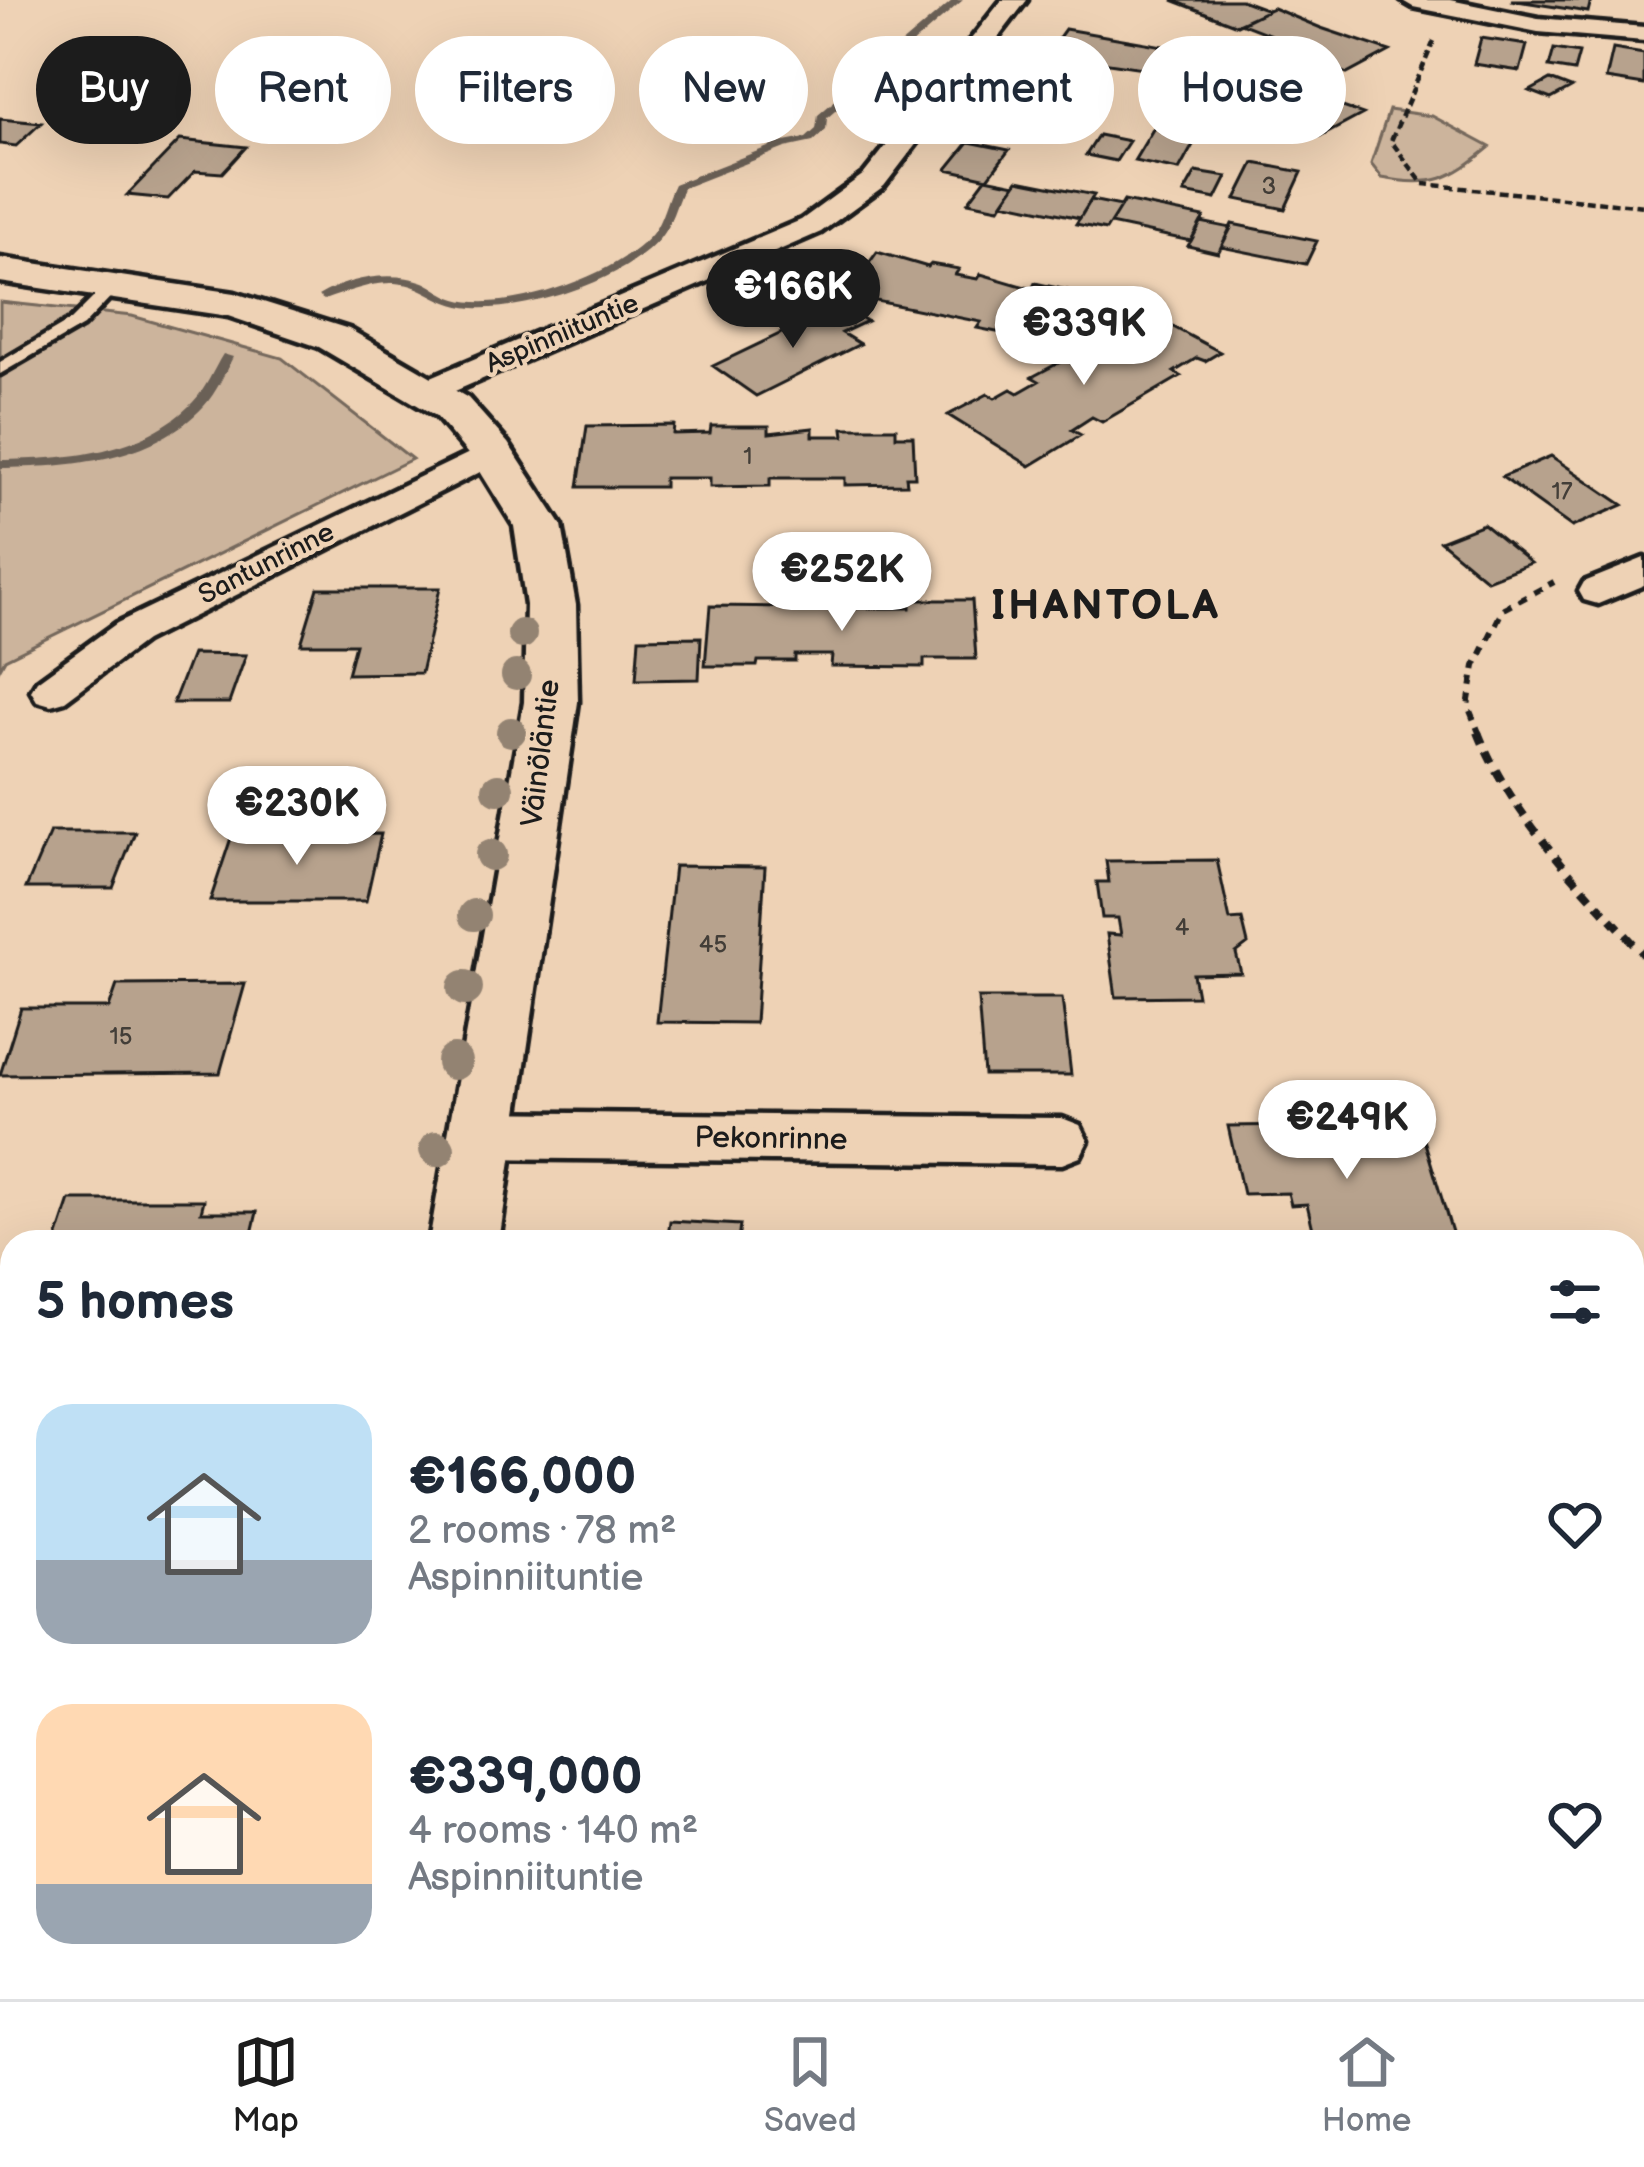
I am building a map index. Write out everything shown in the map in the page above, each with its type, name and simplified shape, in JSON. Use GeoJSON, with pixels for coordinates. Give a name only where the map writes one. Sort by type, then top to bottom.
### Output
{"type":"FeatureCollection","features":[{"type":"Feature","properties":{"kind":"street","name":"Aspinniituntie"},"geometry":{"type":"LineString","coordinates":[[429,390],[811,226],[874,180],[1015,0]]}},
{"type":"Feature","properties":{"kind":"street"},"geometry":{"type":"LineString","coordinates":[[1413,0],[1538,26],[1644,34]]}},
{"type":"Feature","properties":{"kind":"street","name":"Väinöläntie"},"geometry":{"type":"LineString","coordinates":[[0,270],[235,304],[334,338],[429,390],[492,454],[538,526],[551,605],[551,702],[466,1230]]}},
{"type":"Feature","properties":{"kind":"street","name":"Santunrinne"},"geometry":{"type":"LineString","coordinates":[[51,691],[131,632],[492,454]]}},
{"type":"Feature","properties":{"kind":"street"},"geometry":{"type":"LineString","coordinates":[[1598,591],[1644,570]]}},
{"type":"Feature","properties":{"kind":"street","name":"Pekonrinne"},"geometry":{"type":"LineString","coordinates":[[480,1135],[1062,1142]]}},
{"type":"Feature","properties":{"kind":"lane"},"geometry":{"type":"LineString","coordinates":[[0,369],[77,323],[115,284]]}},
{"type":"Feature","properties":{"kind":"path"},"geometry":{"type":"LineString","coordinates":[[1435,38],[1391,141],[1423,184],[1644,206]]}},
{"type":"Feature","properties":{"kind":"path"},"geometry":{"type":"LineString","coordinates":[[1554,583],[1503,609],[1475,666],[1468,706],[1494,772],[1542,841],[1644,955]]}},
{"type":"Feature","properties":{"kind":"shaded area"},"geometry":{"type":"Polygon","coordinates":[[[1389,110],[1432,116],[1490,147],[1441,178],[1415,182],[1382,178],[1371,164],[1389,110]]]}},
{"type":"Feature","properties":{"kind":"shaded area"},"geometry":{"type":"Polygon","coordinates":[[[0,302],[132,316],[282,358],[412,459],[5,659],[0,668],[0,302]]]}},
{"type":"Feature","properties":{"kind":"building"},"geometry":{"type":"Polygon","coordinates":[[[1172,0],[1241,0],[1268,10],[1237,25],[1172,0]]]}},
{"type":"Feature","properties":{"kind":"building"},"geometry":{"type":"Polygon","coordinates":[[[1511,0],[1591,0],[1588,12],[1511,0]]]}},
{"type":"Feature","properties":{"kind":"building"},"geometry":{"type":"Polygon","coordinates":[[[1273,8],[1345,36],[1274,36],[1240,23],[1273,8]]]}},
{"type":"Feature","properties":{"kind":"building"},"geometry":{"type":"Polygon","coordinates":[[[1065,29],[1105,36],[1060,36],[1065,29]]]}},
{"type":"Feature","properties":{"kind":"building"},"geometry":{"type":"Polygon","coordinates":[[[1346,36],[1390,51],[1347,74],[1346,36]]]}},
{"type":"Feature","properties":{"kind":"building"},"geometry":{"type":"Polygon","coordinates":[[[1114,37],[1138,42],[1138,67],[1114,64],[1114,37]]]}},
{"type":"Feature","properties":{"kind":"building"},"geometry":{"type":"Polygon","coordinates":[[[1481,38],[1527,45],[1520,71],[1474,64],[1481,38]]]}},
{"type":"Feature","properties":{"kind":"building"},"geometry":{"type":"Polygon","coordinates":[[[1554,49],[1579,53],[1574,71],[1549,67],[1554,49]]]}},
{"type":"Feature","properties":{"kind":"building"},"geometry":{"type":"Polygon","coordinates":[[[1613,49],[1644,54],[1644,85],[1606,79],[1613,49]]]}},
{"type":"Feature","properties":{"kind":"building"},"geometry":{"type":"Polygon","coordinates":[[[1550,80],[1571,88],[1551,99],[1530,91],[1550,80]]]}},
{"type":"Feature","properties":{"kind":"building"},"geometry":{"type":"Polygon","coordinates":[[[1346,108],[1363,114],[1346,123],[1346,108]]]}},
{"type":"Feature","properties":{"kind":"building"},"geometry":{"type":"Polygon","coordinates":[[[0,119],[36,123],[16,146],[0,144],[0,119]]]}},
{"type":"Feature","properties":{"kind":"building"},"geometry":{"type":"Polygon","coordinates":[[[1114,138],[1129,141],[1116,161],[1086,155],[1093,144],[1114,144],[1114,138]]]}},
{"type":"Feature","properties":{"kind":"building"},"geometry":{"type":"Polygon","coordinates":[[[176,144],[246,147],[222,173],[195,171],[168,199],[127,195],[176,144]]]}},
{"type":"Feature","properties":{"kind":"building"},"geometry":{"type":"Polygon","coordinates":[[[967,144],[1009,150],[988,178],[947,169],[967,144]]]}},
{"type":"Feature","properties":{"kind":"building"},"geometry":{"type":"Polygon","coordinates":[[[1144,144],[1193,144],[1179,170],[1134,161],[1144,144]]]}},
{"type":"Feature","properties":{"kind":"building"},"geometry":{"type":"Polygon","coordinates":[[[1254,163],[1302,172],[1285,209],[1236,199],[1254,163]]]}},
{"type":"Feature","properties":{"kind":"building"},"geometry":{"type":"Polygon","coordinates":[[[1196,172],[1227,177],[1216,199],[1184,193],[1196,172]]]}},
{"type":"Feature","properties":{"kind":"building"},"geometry":{"type":"Polygon","coordinates":[[[986,178],[1016,184],[999,208],[968,202],[986,178]]]}},
{"type":"Feature","properties":{"kind":"building"},"geometry":{"type":"Polygon","coordinates":[[[1018,180],[1094,195],[1080,218],[1003,202],[1018,180]]]}},
{"type":"Feature","properties":{"kind":"building"},"geometry":{"type":"Polygon","coordinates":[[[1091,200],[1121,206],[1106,230],[1076,224],[1091,200]]]}},
{"type":"Feature","properties":{"kind":"building"},"geometry":{"type":"Polygon","coordinates":[[[1124,201],[1204,217],[1191,241],[1110,224],[1124,201]]]}},
{"type":"Feature","properties":{"kind":"building"},"geometry":{"type":"Polygon","coordinates":[[[1201,222],[1231,228],[1218,253],[1188,246],[1201,222]]]}},
{"type":"Feature","properties":{"kind":"building"},"geometry":{"type":"Polygon","coordinates":[[[1232,224],[1317,241],[1306,264],[1221,247],[1232,224]]]}},
{"type":"Feature","properties":{"kind":"building"},"geometry":{"type":"Polygon","coordinates":[[[877,252],[928,267],[959,269],[955,275],[978,279],[981,274],[1032,289],[1035,283],[1067,290],[1040,336],[1018,331],[1016,336],[977,328],[981,322],[846,295],[877,252]]]}},
{"type":"Feature","properties":{"kind":"building"},"geometry":{"type":"Polygon","coordinates":[[[840,305],[867,321],[842,333],[860,344],[756,396],[713,366],[840,305]]]}},
{"type":"Feature","properties":{"kind":"building"},"geometry":{"type":"Polygon","coordinates":[[[1147,313],[1220,352],[1205,361],[1197,358],[1174,372],[1181,376],[1102,422],[1092,417],[1072,430],[1081,435],[1030,466],[948,415],[988,394],[995,398],[1011,389],[1018,393],[1039,381],[1032,377],[1066,359],[1072,363],[1080,359],[1065,351],[1087,339],[1094,343],[1106,336],[1099,332],[1127,316],[1134,320],[1147,313]]]}},
{"type":"Feature","properties":{"kind":"building"},"geometry":{"type":"Polygon","coordinates":[[[674,425],[673,434],[710,433],[711,426],[769,426],[769,433],[813,428],[813,436],[844,436],[843,428],[896,428],[896,436],[913,436],[915,477],[906,477],[907,484],[845,485],[845,478],[770,478],[770,486],[710,487],[710,478],[664,478],[664,487],[578,487],[587,426],[674,425]]]}},
{"type":"Feature","properties":{"kind":"building"},"geometry":{"type":"Polygon","coordinates":[[[1551,456],[1623,505],[1572,527],[1502,477],[1551,456]]]}},
{"type":"Feature","properties":{"kind":"building"},"geometry":{"type":"Polygon","coordinates":[[[1483,524],[1531,563],[1487,580],[1440,541],[1483,524]]]}},
{"type":"Feature","properties":{"kind":"building"},"geometry":{"type":"Polygon","coordinates":[[[318,588],[440,588],[421,673],[347,674],[355,644],[301,644],[318,588]]]}},
{"type":"Feature","properties":{"kind":"building"},"geometry":{"type":"Polygon","coordinates":[[[789,600],[836,601],[836,608],[910,608],[910,600],[972,600],[976,659],[924,659],[924,667],[831,666],[832,655],[795,655],[795,661],[758,661],[757,666],[705,666],[710,606],[789,607],[789,600]]]}},
{"type":"Feature","properties":{"kind":"building"},"geometry":{"type":"Polygon","coordinates":[[[701,637],[699,679],[636,680],[639,638],[701,637]]]}},
{"type":"Feature","properties":{"kind":"building"},"geometry":{"type":"Polygon","coordinates":[[[192,654],[246,655],[229,703],[173,703],[192,654]]]}},
{"type":"Feature","properties":{"kind":"building"},"geometry":{"type":"Polygon","coordinates":[[[50,832],[135,832],[113,888],[26,888],[50,832]]]}},
{"type":"Feature","properties":{"kind":"building"},"geometry":{"type":"Polygon","coordinates":[[[381,834],[366,901],[210,901],[232,835],[381,834]]]}},
{"type":"Feature","properties":{"kind":"building"},"geometry":{"type":"Polygon","coordinates":[[[1217,860],[1230,920],[1242,919],[1248,944],[1236,953],[1241,973],[1193,974],[1197,996],[1116,997],[1107,934],[1121,935],[1118,918],[1102,918],[1097,882],[1109,882],[1106,861],[1217,860]]]}},
{"type":"Feature","properties":{"kind":"building"},"geometry":{"type":"Polygon","coordinates":[[[674,866],[765,867],[755,1023],[657,1022],[674,866]]]}},
{"type":"Feature","properties":{"kind":"building"},"geometry":{"type":"Polygon","coordinates":[[[245,984],[220,1073],[0,1075],[21,1008],[109,1008],[117,985],[245,984]]]}},
{"type":"Feature","properties":{"kind":"building"},"geometry":{"type":"Polygon","coordinates":[[[978,998],[1062,998],[1071,1075],[984,1075],[978,998]]]}},
{"type":"Feature","properties":{"kind":"building"},"geometry":{"type":"Polygon","coordinates":[[[1311,1125],[1314,1136],[1422,1133],[1451,1230],[1313,1230],[1307,1204],[1291,1205],[1288,1193],[1243,1194],[1228,1126],[1311,1125]]]}},
{"type":"Feature","properties":{"kind":"building"},"geometry":{"type":"Polygon","coordinates":[[[70,1200],[204,1200],[201,1212],[257,1212],[253,1230],[60,1230],[70,1200]]]}},
{"type":"Feature","properties":{"kind":"building"},"geometry":{"type":"Polygon","coordinates":[[[670,1221],[740,1225],[739,1230],[669,1230],[670,1221]]]}},
{"type":"Feature","properties":{"kind":"waterway"},"geometry":{"type":"LineString","coordinates":[[324,296],[361,283],[398,280],[423,286],[453,302],[478,305],[533,298],[592,278],[640,252],[655,237],[678,186],[782,145],[809,140],[821,130],[822,117],[958,0]]}},
{"type":"Feature","properties":{"kind":"waterway"},"geometry":{"type":"LineString","coordinates":[[0,464],[79,459],[155,437],[197,406],[227,357]]}},
{"type":"Feature","properties":{"kind":"district","name":"IHANTOLA"},"geometry":{"type":"Point","coordinates":[1106,604]}}]}
